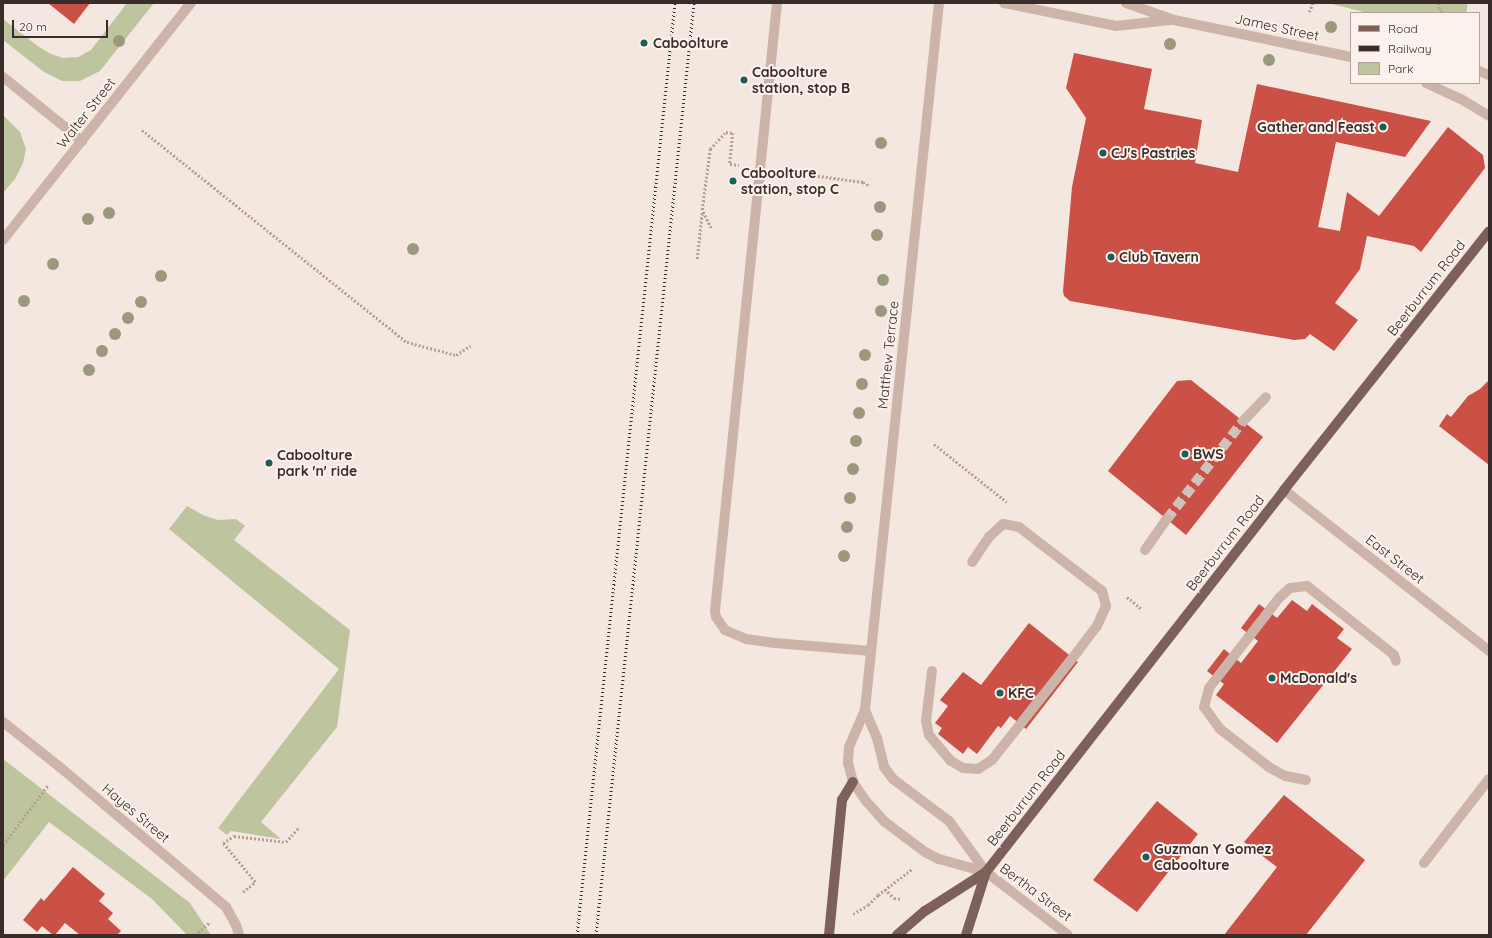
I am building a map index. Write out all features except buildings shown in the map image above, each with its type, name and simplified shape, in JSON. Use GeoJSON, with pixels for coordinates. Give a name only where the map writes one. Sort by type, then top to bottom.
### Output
{"type":"FeatureCollection","features":[{"type":"Feature","properties":{"kind":"main road","name":"Beerburrum Road"},"geometry":{"type":"LineString","coordinates":[[897,935],[925,911],[986,872],[1284,490],[1489,232]]}},
{"type":"Feature","properties":{"kind":"main road"},"geometry":{"type":"LineString","coordinates":[[829,935],[842,800],[853,782]]}},
{"type":"Feature","properties":{"kind":"main road","name":"Beerburrum Road"},"geometry":{"type":"LineString","coordinates":[[966,935],[986,872]]}},
{"type":"Feature","properties":{"kind":"street","name":"Walter Street"},"geometry":{"type":"LineString","coordinates":[[3,240],[191,3]]}},
{"type":"Feature","properties":{"kind":"street"},"geometry":{"type":"LineString","coordinates":[[777,3],[715,611],[720,625],[730,633],[746,639],[871,651]]}},
{"type":"Feature","properties":{"kind":"street","name":"Matthew Terrace"},"geometry":{"type":"LineString","coordinates":[[939,3],[865,710],[849,747],[848,763],[853,782],[866,801],[885,822],[926,852],[939,859],[986,872]]}},
{"type":"Feature","properties":{"kind":"street","name":"James Street"},"geometry":{"type":"LineString","coordinates":[[1004,3],[1116,26],[1174,20]]}},
{"type":"Feature","properties":{"kind":"street","name":"James Street"},"geometry":{"type":"LineString","coordinates":[[1126,3],[1174,20],[1350,57]]}},
{"type":"Feature","properties":{"kind":"street"},"geometry":{"type":"LineString","coordinates":[[3,77],[82,141]]}},
{"type":"Feature","properties":{"kind":"street"},"geometry":{"type":"LineString","coordinates":[[1428,84],[1461,99],[1489,116]]}},
{"type":"Feature","properties":{"kind":"street"},"geometry":{"type":"LineString","coordinates":[[1243,421],[1266,397]]}},
{"type":"Feature","properties":{"kind":"street","name":"East Street"},"geometry":{"type":"LineString","coordinates":[[1284,490],[1489,651]]}},
{"type":"Feature","properties":{"kind":"street"},"geometry":{"type":"LineString","coordinates":[[1145,550],[1167,519]]}},
{"type":"Feature","properties":{"kind":"street"},"geometry":{"type":"LineString","coordinates":[[932,671],[926,721],[929,735],[951,761],[963,768],[978,769],[992,760],[1064,669],[1097,626],[1106,606],[1102,591],[1019,527],[1003,524],[989,537],[972,562]]}},
{"type":"Feature","properties":{"kind":"street"},"geometry":{"type":"LineString","coordinates":[[1306,780],[1285,776],[1269,767],[1220,729],[1204,707],[1209,688],[1279,598],[1290,588],[1307,586],[1394,655],[1396,661]]}},
{"type":"Feature","properties":{"kind":"street","name":"Matthew Terrace"},"geometry":{"type":"LineString","coordinates":[[865,710],[877,738],[884,767],[893,779],[949,821],[986,872]]}},
{"type":"Feature","properties":{"kind":"street","name":"Hayes Street"},"geometry":{"type":"LineString","coordinates":[[3,722],[61,768],[226,907],[236,925],[239,935]]}},
{"type":"Feature","properties":{"kind":"street"},"geometry":{"type":"LineString","coordinates":[[1424,864],[1489,779]]}},
{"type":"Feature","properties":{"kind":"street","name":"Bertha Street"},"geometry":{"type":"LineString","coordinates":[[986,872],[1068,935]]}},
{"type":"Feature","properties":{"kind":"path"},"geometry":{"type":"LineString","coordinates":[[1309,12],[1313,3]]}},
{"type":"Feature","properties":{"kind":"path"},"geometry":{"type":"LineString","coordinates":[[142,130],[407,342],[456,354],[470,346]]}},
{"type":"Feature","properties":{"kind":"path"},"geometry":{"type":"LineString","coordinates":[[697,259],[702,210]]}},
{"type":"Feature","properties":{"kind":"path"},"geometry":{"type":"LineString","coordinates":[[3,845],[61,768]]}},
{"type":"Feature","properties":{"kind":"path"},"geometry":{"type":"LineString","coordinates":[[223,843],[234,836],[286,842],[299,827]]}},
{"type":"Feature","properties":{"kind":"path"},"geometry":{"type":"LineString","coordinates":[[849,914],[854,914],[914,868],[917,864]]}},
{"type":"Feature","properties":{"kind":"path"},"geometry":{"type":"LineString","coordinates":[[885,889],[894,898],[902,899]]}},
{"type":"Feature","properties":{"kind":"green space"},"geometry":{"type":"Polygon","coordinates":[[[127,3],[154,3],[100,71],[80,81],[62,81],[44,72],[3,40],[3,19],[39,47],[51,54],[63,58],[78,57],[91,50],[127,3]]]}},
{"type":"Feature","properties":{"kind":"green space"},"geometry":{"type":"Polygon","coordinates":[[[1328,3],[1468,3],[1466,12],[1364,12],[1328,3]]]}},
{"type":"Feature","properties":{"kind":"green space"},"geometry":{"type":"Polygon","coordinates":[[[3,115],[20,132],[26,149],[23,163],[15,179],[3,193],[3,115]]]}},
{"type":"Feature","properties":{"kind":"green space"},"geometry":{"type":"Polygon","coordinates":[[[187,506],[203,515],[218,520],[236,519],[245,526],[234,540],[350,630],[337,727],[261,822],[281,839],[231,831],[227,835],[218,828],[339,669],[169,529],[187,506]]]}},
{"type":"Feature","properties":{"kind":"green space"},"geometry":{"type":"Polygon","coordinates":[[[3,759],[190,903],[211,935],[187,935],[152,899],[49,822],[3,881],[3,759]]]}},
{"type":"Feature","properties":{"kind":"tunnel"},"geometry":{"type":"LineString","coordinates":[[1167,519],[1243,421]]}},
{"type":"Feature","properties":{"kind":"railway"},"geometry":{"type":"LineString","coordinates":[[577,935],[675,3]]}},
{"type":"Feature","properties":{"kind":"railway"},"geometry":{"type":"LineString","coordinates":[[596,935],[694,3]]}},
{"type":"Feature","properties":{"kind":"place","name":"Caboolture"},"geometry":{"type":"Point","coordinates":[644,43]}},
{"type":"Feature","properties":{"kind":"place","name":"Caboolture station, stop B"},"geometry":{"type":"Point","coordinates":[744,80]}},
{"type":"Feature","properties":{"kind":"place","name":"Gather and Feast"},"geometry":{"type":"Point","coordinates":[1383,127]}},
{"type":"Feature","properties":{"kind":"place","name":"CJ's Pastries"},"geometry":{"type":"Point","coordinates":[1103,153]}},
{"type":"Feature","properties":{"kind":"place","name":"Caboolture station, stop C"},"geometry":{"type":"Point","coordinates":[733,181]}},
{"type":"Feature","properties":{"kind":"place","name":"Club Tavern"},"geometry":{"type":"Point","coordinates":[1111,257]}},
{"type":"Feature","properties":{"kind":"place","name":"BWS"},"geometry":{"type":"Point","coordinates":[1185,454]}},
{"type":"Feature","properties":{"kind":"place","name":"Caboolture park 'n' ride"},"geometry":{"type":"Point","coordinates":[269,463]}},
{"type":"Feature","properties":{"kind":"place","name":"McDonald's"},"geometry":{"type":"Point","coordinates":[1272,678]}},
{"type":"Feature","properties":{"kind":"place","name":"KFC"},"geometry":{"type":"Point","coordinates":[1000,693]}},
{"type":"Feature","properties":{"kind":"place","name":"Guzman Y Gomez Caboolture"},"geometry":{"type":"Point","coordinates":[1146,857]}}]}
